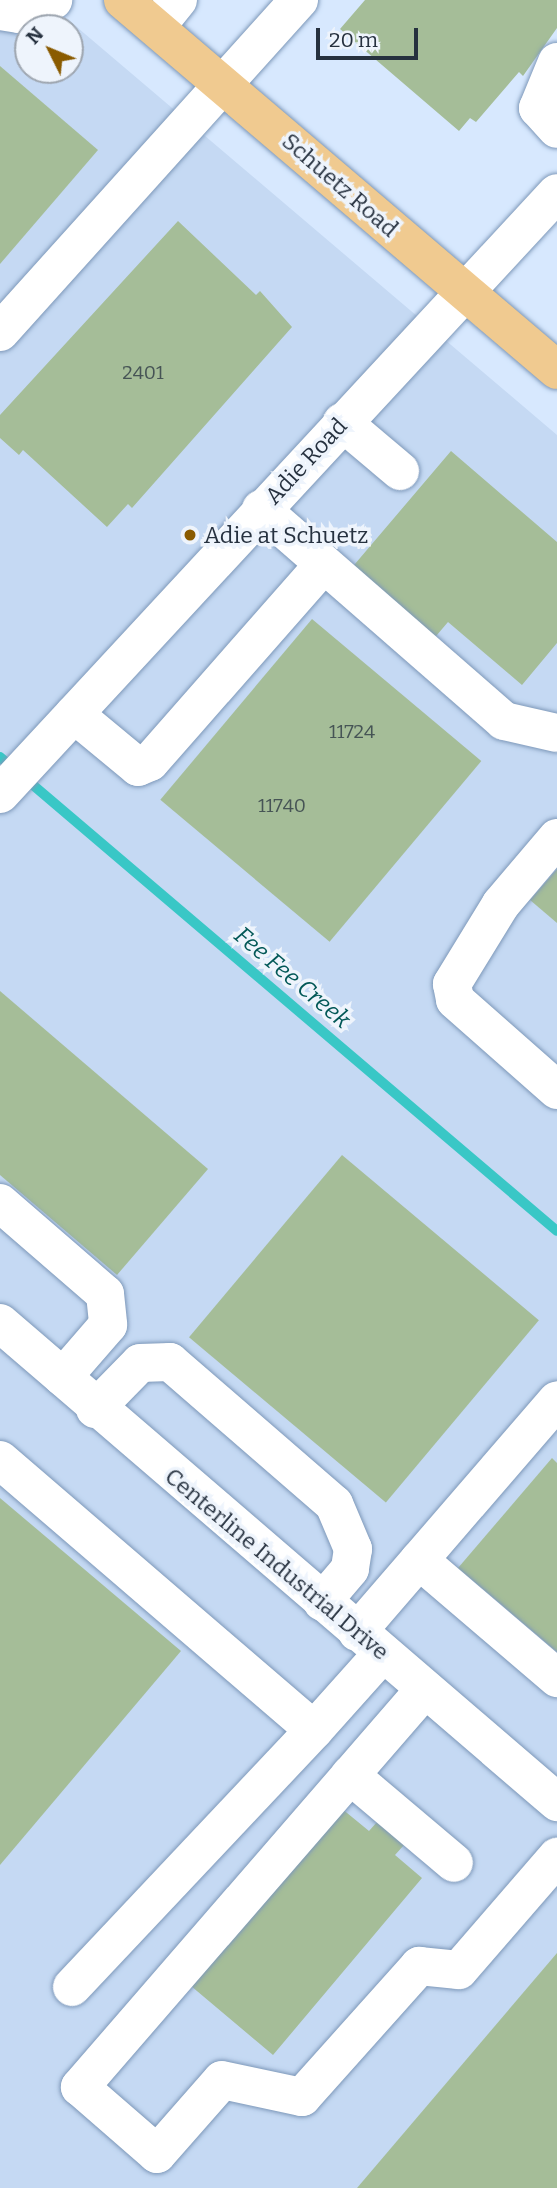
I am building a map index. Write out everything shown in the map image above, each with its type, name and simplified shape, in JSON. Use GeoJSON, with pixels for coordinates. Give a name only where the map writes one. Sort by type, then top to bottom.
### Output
{"type":"FeatureCollection","features":[{"type":"Feature","properties":{"kind":"main road","name":"Schuetz Road"},"geometry":{"type":"LineString","coordinates":[[123,0],[167,14],[226,86],[465,294],[557,370]]}},
{"type":"Feature","properties":{"kind":"street"},"geometry":{"type":"LineString","coordinates":[[0,11],[19,14],[52,0]]}},
{"type":"Feature","properties":{"kind":"street"},"geometry":{"type":"LineString","coordinates":[[0,332],[226,86],[299,0]]}},
{"type":"Feature","properties":{"kind":"street"},"geometry":{"type":"LineString","coordinates":[[557,62],[538,108],[557,129]]}},
{"type":"Feature","properties":{"kind":"street","name":"Adie Road"},"geometry":{"type":"LineString","coordinates":[[0,794],[261,509],[557,193]]}},
{"type":"Feature","properties":{"kind":"street"},"geometry":{"type":"LineString","coordinates":[[342,422],[400,471]]}},
{"type":"Feature","properties":{"kind":"street"},"geometry":{"type":"LineString","coordinates":[[261,509],[504,721],[557,733]]}},
{"type":"Feature","properties":{"kind":"street"},"geometry":{"type":"LineString","coordinates":[[64,724],[138,767],[150,762],[323,565]]}},
{"type":"Feature","properties":{"kind":"street"},"geometry":{"type":"LineString","coordinates":[[557,838],[501,904],[452,984],[455,1000],[557,1090]]}},
{"type":"Feature","properties":{"kind":"street"},"geometry":{"type":"LineString","coordinates":[[0,1203],[106,1294],[111,1308],[108,1325],[62,1377]]}},
{"type":"Feature","properties":{"kind":"street","name":"Centerline Industrial Drive"},"geometry":{"type":"LineString","coordinates":[[0,1323],[95,1409],[557,1802]]}},
{"type":"Feature","properties":{"kind":"street"},"geometry":{"type":"LineString","coordinates":[[95,1409],[140,1363],[170,1362],[334,1504],[353,1549],[351,1569],[322,1602]]}},
{"type":"Feature","properties":{"kind":"street"},"geometry":{"type":"LineString","coordinates":[[72,1987],[314,1730],[419,1560],[557,1400]]}},
{"type":"Feature","properties":{"kind":"street"},"geometry":{"type":"LineString","coordinates":[[0,1460],[314,1730]]}},
{"type":"Feature","properties":{"kind":"street"},"geometry":{"type":"LineString","coordinates":[[419,1560],[557,1678]]}},
{"type":"Feature","properties":{"kind":"street"},"geometry":{"type":"LineString","coordinates":[[425,1689],[80,2087],[157,2154],[222,2080],[302,2097],[419,1966],[459,1970],[557,1857]]}},
{"type":"Feature","properties":{"kind":"street"},"geometry":{"type":"LineString","coordinates":[[349,1775],[454,1863]]}},
{"type":"Feature","properties":{"kind":"shaded area"},"geometry":{"type":"Polygon","coordinates":[[[0,0],[45,0],[61,14],[14,14],[14,84],[84,84],[84,33],[557,435],[557,2188],[0,2188],[0,0]]]}},
{"type":"Feature","properties":{"kind":"building"},"geometry":{"type":"Polygon","coordinates":[[[365,0],[557,0],[557,28],[523,76],[519,72],[476,122],[470,118],[459,131],[340,29],[365,0]]]}},
{"type":"Feature","properties":{"kind":"building"},"geometry":{"type":"Polygon","coordinates":[[[0,66],[14,78],[14,84],[21,84],[98,150],[0,264],[0,66]]]}},
{"type":"Feature","properties":{"kind":"building"},"geometry":{"type":"Polygon","coordinates":[[[178,221],[256,295],[260,291],[292,327],[132,508],[128,504],[107,527],[23,450],[19,455],[0,438],[0,415],[178,221]]]}},
{"type":"Feature","properties":{"kind":"building"},"geometry":{"type":"Polygon","coordinates":[[[451,451],[557,542],[557,643],[522,685],[448,622],[431,642],[349,571],[451,451]]]}},
{"type":"Feature","properties":{"kind":"building"},"geometry":{"type":"Polygon","coordinates":[[[312,619],[481,761],[330,942],[160,800],[312,619]]]}},
{"type":"Feature","properties":{"kind":"building"},"geometry":{"type":"Polygon","coordinates":[[[557,869],[557,923],[530,900],[557,869]]]}},
{"type":"Feature","properties":{"kind":"building"},"geometry":{"type":"Polygon","coordinates":[[[0,991],[208,1169],[117,1275],[0,1175],[0,991]]]}},
{"type":"Feature","properties":{"kind":"building"},"geometry":{"type":"Polygon","coordinates":[[[342,1155],[539,1320],[386,1503],[189,1337],[342,1155]]]}},
{"type":"Feature","properties":{"kind":"building"},"geometry":{"type":"Polygon","coordinates":[[[552,1458],[557,1463],[557,1652],[458,1568],[552,1458]]]}},
{"type":"Feature","properties":{"kind":"building"},"geometry":{"type":"Polygon","coordinates":[[[0,1498],[181,1651],[0,1865],[0,1498]]]}},
{"type":"Feature","properties":{"kind":"building"},"geometry":{"type":"Polygon","coordinates":[[[341,1808],[369,1831],[377,1822],[404,1845],[395,1855],[422,1878],[273,2055],[191,1986],[341,1808]]]}},
{"type":"Feature","properties":{"kind":"building"},"geometry":{"type":"Polygon","coordinates":[[[557,1953],[557,2188],[357,2188],[557,1953]]]}},
{"type":"Feature","properties":{"kind":"waterway","name":"Fee Fee Creek"},"geometry":{"type":"LineString","coordinates":[[0,757],[557,1231]]}},
{"type":"Feature","properties":{"kind":"place","name":"Adie at Schuetz"},"geometry":{"type":"Point","coordinates":[190,535]}}]}
